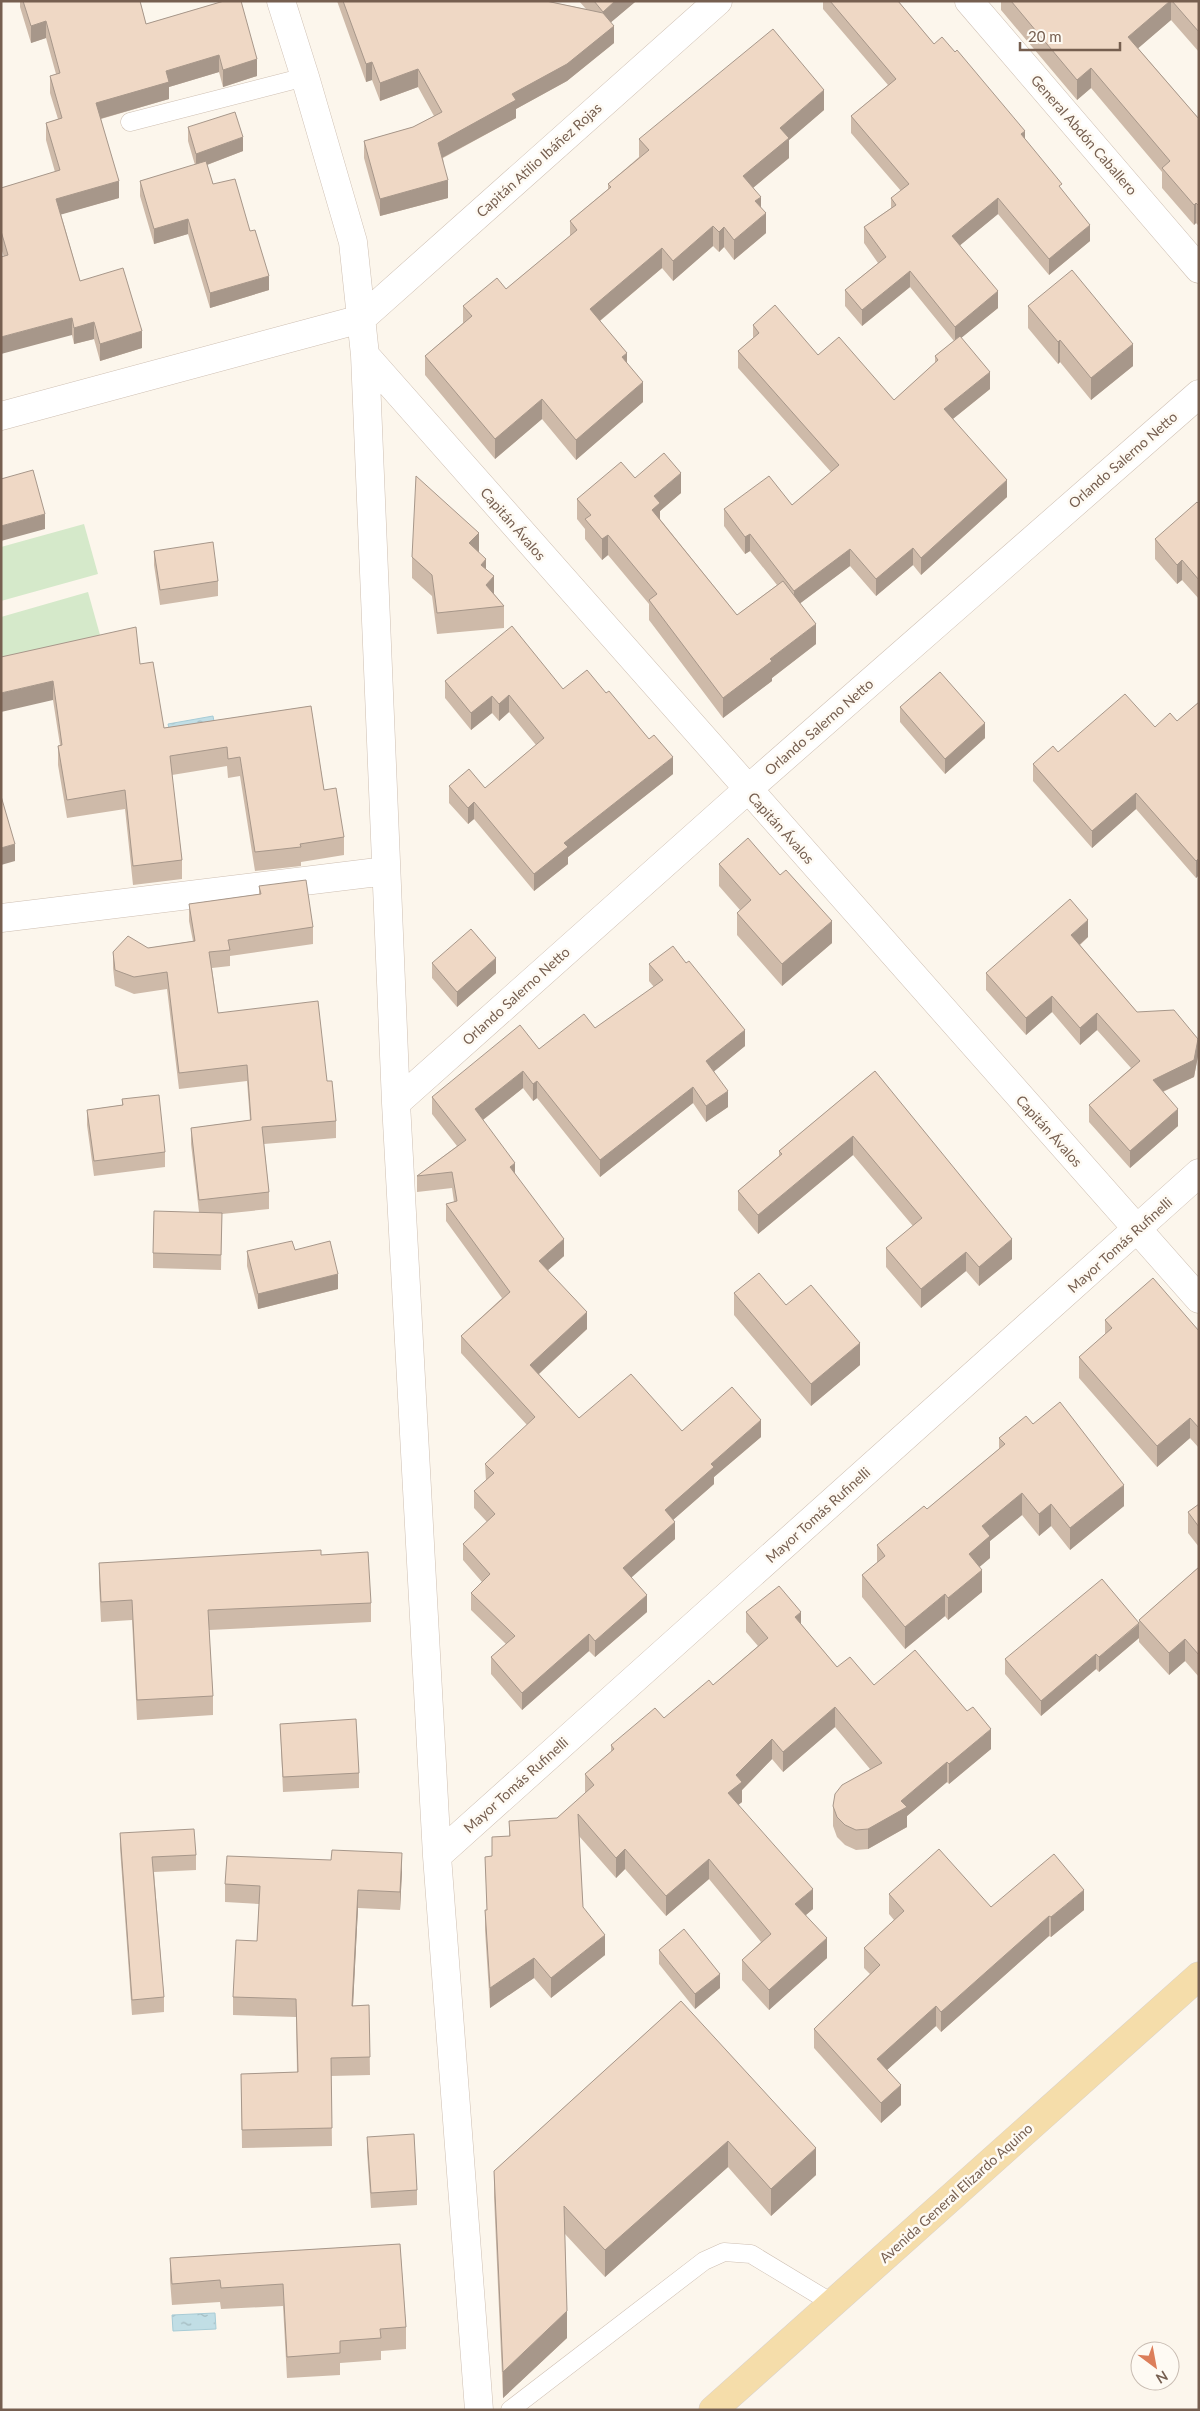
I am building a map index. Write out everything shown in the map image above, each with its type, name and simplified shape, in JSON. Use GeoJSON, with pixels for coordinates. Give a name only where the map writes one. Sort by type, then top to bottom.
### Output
{"type":"FeatureCollection","features":[{"type":"Feature","properties":{"kind":"main road","name":"Avenida General Elizardo Aquino"},"geometry":{"type":"LineString","coordinates":[[713,2410],[1199,1976]]}},
{"type":"Feature","properties":{"kind":"street"},"geometry":{"type":"LineString","coordinates":[[280,1],[305,77],[353,242],[365,355],[396,1103],[437,1856],[479,2410]]}},
{"type":"Feature","properties":{"kind":"street","name":"Capitán Atilio Ibáñez Rojas"},"geometry":{"type":"LineString","coordinates":[[361,319],[718,1]]}},
{"type":"Feature","properties":{"kind":"street","name":"General Abdón Caballero"},"geometry":{"type":"LineString","coordinates":[[969,1],[1199,269]]}},
{"type":"Feature","properties":{"kind":"street"},"geometry":{"type":"LineString","coordinates":[[1,416],[361,319]]}},
{"type":"Feature","properties":{"kind":"street","name":"Capitán Ávalos"},"geometry":{"type":"LineString","coordinates":[[365,355],[747,790],[1199,1299]]}},
{"type":"Feature","properties":{"kind":"street","name":"Orlando Salerno Netto"},"geometry":{"type":"LineString","coordinates":[[396,1103],[747,790],[1199,394]]}},
{"type":"Feature","properties":{"kind":"street"},"geometry":{"type":"LineString","coordinates":[[1,918],[386,871]]}},
{"type":"Feature","properties":{"kind":"street","name":"Mayor Tomás Rufinelli"},"geometry":{"type":"LineString","coordinates":[[437,1856],[1199,1174]]}},
{"type":"Feature","properties":{"kind":"lane"},"geometry":{"type":"LineString","coordinates":[[130,122],[305,77]]}},
{"type":"Feature","properties":{"kind":"lane"},"geometry":{"type":"LineString","coordinates":[[510,2410],[704,2261],[724,2252],[751,2254],[832,2304]]}},
{"type":"Feature","properties":{"kind":"green space"},"geometry":{"type":"Polygon","coordinates":[[[84,524],[98,574],[1,601],[1,547],[84,524]]]}},
{"type":"Feature","properties":{"kind":"green space"},"geometry":{"type":"Polygon","coordinates":[[[88,592],[102,642],[1,670],[1,617],[88,592]]]}},
{"type":"Feature","properties":{"kind":"water"},"geometry":{"type":"Polygon","coordinates":[[[213,716],[216,732],[172,740],[168,724],[213,716]]]}},
{"type":"Feature","properties":{"kind":"water"},"geometry":{"type":"Polygon","coordinates":[[[215,2313],[216,2329],[173,2331],[172,2315],[215,2313]]]}},
{"type":"Feature","properties":{"kind":"building"},"geometry":{"type":"Polygon","coordinates":[[[23,1],[140,1],[146,24],[224,1],[241,1],[257,59],[223,70],[219,55],[166,71],[169,82],[96,103],[119,181],[56,199],[80,281],[123,268],[142,331],[100,344],[94,322],[74,328],[72,318],[1,337],[1,257],[8,255],[1,231],[1,188],[60,170],[46,123],[62,118],[50,76],[60,73],[46,21],[31,26],[23,1]]]}},
{"type":"Feature","properties":{"kind":"building"},"geometry":{"type":"Polygon","coordinates":[[[343,1],[546,1],[603,13],[614,26],[567,64],[512,94],[516,100],[438,143],[448,180],[380,199],[364,141],[413,127],[442,112],[418,69],[380,83],[372,62],[366,64],[343,1]]]}},
{"type":"Feature","properties":{"kind":"building"},"geometry":{"type":"Polygon","coordinates":[[[594,1],[615,1],[603,12],[594,1]]]}},
{"type":"Feature","properties":{"kind":"building"},"geometry":{"type":"Polygon","coordinates":[[[830,1],[898,1],[934,44],[942,37],[955,52],[957,50],[1025,131],[1021,134],[1062,184],[1059,186],[1090,225],[1049,259],[998,198],[952,236],[998,291],[955,327],[910,271],[862,310],[845,290],[886,257],[864,227],[896,205],[891,198],[909,184],[851,116],[896,79],[830,1]]]}},
{"type":"Feature","properties":{"kind":"building"},"geometry":{"type":"Polygon","coordinates":[[[1011,1],[1170,1],[1128,37],[1199,119],[1199,206],[1196,203],[1194,205],[1162,168],[1170,161],[1091,68],[1077,80],[1011,1]]]}},
{"type":"Feature","properties":{"kind":"building"},"geometry":{"type":"Polygon","coordinates":[[[1172,1],[1199,1],[1199,32],[1172,1]]]}},
{"type":"Feature","properties":{"kind":"building"},"geometry":{"type":"Polygon","coordinates":[[[773,29],[824,90],[780,128],[789,138],[743,176],[761,197],[755,201],[766,213],[734,240],[724,227],[719,232],[713,226],[673,261],[662,248],[590,309],[627,353],[622,357],[643,382],[576,440],[542,399],[495,439],[425,356],[472,316],[463,306],[497,278],[506,289],[577,230],[570,221],[611,187],[608,184],[649,150],[639,139],[773,29]]]}},
{"type":"Feature","properties":{"kind":"building"},"geometry":{"type":"Polygon","coordinates":[[[235,112],[243,137],[196,154],[188,127],[235,112]]]}},
{"type":"Feature","properties":{"kind":"building"},"geometry":{"type":"Polygon","coordinates":[[[206,161],[213,184],[235,179],[250,231],[255,230],[269,276],[210,293],[188,219],[154,229],[140,181],[206,161]]]}},
{"type":"Feature","properties":{"kind":"building"},"geometry":{"type":"Polygon","coordinates":[[[1072,270],[1133,344],[1091,378],[1060,340],[1058,342],[1028,306],[1072,270]]]}},
{"type":"Feature","properties":{"kind":"building"},"geometry":{"type":"Polygon","coordinates":[[[775,305],[818,355],[839,337],[894,400],[938,360],[935,356],[960,336],[990,372],[944,409],[1007,480],[921,558],[913,548],[876,579],[850,549],[794,591],[750,534],[745,537],[724,509],[769,476],[792,505],[839,465],[738,351],[759,333],[753,325],[775,305]]]}},
{"type":"Feature","properties":{"kind":"building"},"geometry":{"type":"Polygon","coordinates":[[[664,453],[681,473],[654,496],[660,503],[652,510],[737,615],[783,581],[816,624],[770,659],[772,661],[723,698],[649,600],[657,594],[608,535],[602,539],[585,519],[591,515],[577,499],[621,462],[635,478],[664,453]]]}},
{"type":"Feature","properties":{"kind":"building"},"geometry":{"type":"Polygon","coordinates":[[[33,470],[45,514],[1,526],[1,479],[33,470]]]}},
{"type":"Feature","properties":{"kind":"building"},"geometry":{"type":"Polygon","coordinates":[[[416,476],[479,533],[469,543],[486,559],[481,565],[494,576],[486,585],[504,606],[437,613],[432,575],[412,557],[416,476]]]}},
{"type":"Feature","properties":{"kind":"building"},"geometry":{"type":"Polygon","coordinates":[[[1197,502],[1199,504],[1199,580],[1182,560],[1177,565],[1155,539],[1197,502]]]}},
{"type":"Feature","properties":{"kind":"building"},"geometry":{"type":"Polygon","coordinates":[[[213,542],[218,581],[160,590],[154,551],[213,542]]]}},
{"type":"Feature","properties":{"kind":"building"},"geometry":{"type":"Polygon","coordinates":[[[512,626],[563,689],[587,670],[606,693],[609,691],[649,739],[654,735],[673,757],[564,843],[568,847],[534,874],[474,802],[468,808],[449,786],[469,769],[485,788],[544,738],[509,695],[499,704],[492,696],[471,713],[445,681],[512,626]]]}},
{"type":"Feature","properties":{"kind":"building"},"geometry":{"type":"Polygon","coordinates":[[[136,627],[140,664],[153,662],[164,728],[311,706],[324,790],[336,788],[344,837],[300,844],[301,847],[255,852],[240,757],[228,759],[227,747],[170,756],[182,860],[133,866],[125,790],[67,800],[58,746],[62,745],[53,681],[1,693],[1,657],[136,627]]]}},
{"type":"Feature","properties":{"kind":"building"},"geometry":{"type":"Polygon","coordinates":[[[940,672],[985,723],[945,759],[900,707],[940,672]]]}},
{"type":"Feature","properties":{"kind":"building"},"geometry":{"type":"Polygon","coordinates":[[[1125,694],[1155,727],[1170,713],[1177,721],[1199,702],[1199,858],[1196,861],[1136,793],[1092,831],[1033,764],[1053,746],[1058,752],[1125,694]]]}},
{"type":"Feature","properties":{"kind":"building"},"geometry":{"type":"Polygon","coordinates":[[[1,796],[15,844],[1,848],[1,796]]]}},
{"type":"Feature","properties":{"kind":"building"},"geometry":{"type":"Polygon","coordinates":[[[748,838],[780,875],[786,870],[832,921],[782,964],[737,913],[751,900],[719,864],[748,838]]]}},
{"type":"Feature","properties":{"kind":"building"},"geometry":{"type":"Polygon","coordinates":[[[306,880],[313,927],[228,940],[230,950],[209,952],[218,1013],[318,1001],[327,1081],[332,1081],[336,1121],[262,1127],[269,1192],[199,1200],[191,1128],[251,1120],[247,1065],[179,1073],[167,972],[134,977],[115,970],[113,952],[128,936],[148,948],[195,941],[189,904],[261,894],[259,886],[306,880]]]}},
{"type":"Feature","properties":{"kind":"building"},"geometry":{"type":"Polygon","coordinates":[[[1070,899],[1088,920],[1071,935],[1137,1012],[1174,1010],[1198,1039],[1194,1060],[1153,1080],[1178,1109],[1130,1151],[1089,1105],[1140,1061],[1097,1013],[1080,1028],[1052,996],[1026,1018],[986,973],[1070,899]]]}},
{"type":"Feature","properties":{"kind":"building"},"geometry":{"type":"Polygon","coordinates":[[[471,929],[496,958],[457,992],[432,963],[471,929]]]}},
{"type":"Feature","properties":{"kind":"building"},"geometry":{"type":"Polygon","coordinates":[[[673,946],[686,963],[689,961],[745,1030],[706,1061],[728,1091],[706,1106],[693,1087],[600,1160],[537,1081],[533,1084],[523,1071],[475,1109],[515,1163],[510,1167],[564,1239],[539,1261],[587,1312],[530,1365],[579,1418],[631,1374],[682,1431],[732,1387],[761,1420],[711,1464],[714,1467],[665,1510],[675,1522],[623,1568],[647,1595],[595,1641],[589,1634],[522,1693],[491,1657],[515,1636],[471,1593],[490,1574],[463,1544],[495,1514],[474,1491],[494,1473],[485,1464],[535,1417],[461,1336],[510,1292],[446,1204],[457,1201],[452,1172],[417,1176],[466,1140],[432,1097],[520,1025],[539,1049],[584,1014],[595,1028],[663,980],[649,964],[673,946]]]}},
{"type":"Feature","properties":{"kind":"building"},"geometry":{"type":"Polygon","coordinates":[[[875,1071],[1012,1239],[979,1267],[966,1252],[921,1289],[886,1248],[922,1218],[853,1136],[758,1215],[738,1191],[782,1154],[779,1151],[875,1071]]]}},
{"type":"Feature","properties":{"kind":"building"},"geometry":{"type":"Polygon","coordinates":[[[159,1095],[165,1152],[94,1161],[87,1110],[123,1105],[122,1099],[159,1095]]]}},
{"type":"Feature","properties":{"kind":"building"},"geometry":{"type":"Polygon","coordinates":[[[154,1211],[222,1213],[221,1255],[153,1253],[154,1211]]]}},
{"type":"Feature","properties":{"kind":"building"},"geometry":{"type":"Polygon","coordinates":[[[292,1241],[295,1250],[330,1241],[338,1274],[258,1294],[247,1251],[292,1241]]]}},
{"type":"Feature","properties":{"kind":"building"},"geometry":{"type":"Polygon","coordinates":[[[759,1273],[786,1305],[811,1285],[860,1343],[811,1384],[734,1293],[759,1273]]]}},
{"type":"Feature","properties":{"kind":"building"},"geometry":{"type":"Polygon","coordinates":[[[1153,1278],[1199,1331],[1199,1428],[1190,1418],[1157,1446],[1079,1357],[1112,1328],[1105,1320],[1153,1278]]]}},
{"type":"Feature","properties":{"kind":"building"},"geometry":{"type":"Polygon","coordinates":[[[1060,1402],[1124,1485],[1070,1528],[1051,1504],[1039,1514],[1022,1493],[982,1526],[990,1536],[969,1554],[982,1570],[948,1598],[945,1594],[905,1627],[862,1575],[885,1556],[877,1545],[924,1506],[927,1509],[1005,1444],[999,1438],[1026,1416],[1033,1424],[1060,1402]]]}},
{"type":"Feature","properties":{"kind":"building"},"geometry":{"type":"Polygon","coordinates":[[[1199,1504],[1199,1527],[1188,1512],[1199,1504]]]}},
{"type":"Feature","properties":{"kind":"building"},"geometry":{"type":"Polygon","coordinates":[[[321,1550],[321,1555],[368,1552],[371,1603],[208,1610],[213,1696],[137,1700],[132,1600],[101,1602],[99,1563],[321,1550]]]}},
{"type":"Feature","properties":{"kind":"building"},"geometry":{"type":"Polygon","coordinates":[[[1199,1567],[1199,1655],[1185,1639],[1169,1653],[1139,1620],[1199,1567]]]}},
{"type":"Feature","properties":{"kind":"building"},"geometry":{"type":"Polygon","coordinates":[[[1102,1579],[1139,1623],[1099,1657],[1096,1654],[1041,1701],[1005,1659],[1102,1579]]]}},
{"type":"Feature","properties":{"kind":"building"},"geometry":{"type":"Polygon","coordinates":[[[779,1586],[801,1612],[795,1617],[837,1667],[850,1657],[874,1685],[915,1650],[967,1711],[973,1707],[991,1729],[949,1764],[947,1762],[901,1801],[907,1807],[868,1829],[856,1830],[845,1825],[837,1817],[833,1806],[835,1794],[842,1785],[882,1763],[835,1707],[783,1752],[772,1739],[736,1775],[742,1782],[728,1793],[813,1889],[795,1904],[827,1938],[769,1990],[742,1960],[771,1934],[709,1859],[666,1896],[625,1849],[616,1858],[578,1814],[583,1907],[605,1935],[551,1978],[534,1958],[490,1988],[485,1910],[487,1910],[485,1857],[492,1856],[492,1837],[510,1836],[509,1821],[557,1818],[594,1785],[585,1774],[614,1749],[611,1745],[655,1708],[664,1718],[709,1680],[713,1685],[768,1638],[746,1612],[779,1586]]]}},
{"type":"Feature","properties":{"kind":"building"},"geometry":{"type":"Polygon","coordinates":[[[356,1719],[359,1773],[283,1777],[280,1724],[356,1719]]]}},
{"type":"Feature","properties":{"kind":"building"},"geometry":{"type":"Polygon","coordinates":[[[194,1829],[196,1855],[152,1857],[164,1997],[132,2000],[120,1833],[194,1829]]]}},
{"type":"Feature","properties":{"kind":"building"},"geometry":{"type":"Polygon","coordinates":[[[939,1849],[991,1907],[1054,1854],[1084,1890],[1051,1917],[1049,1916],[941,2012],[936,2006],[877,2059],[901,2085],[881,2103],[814,2029],[880,1965],[864,1948],[904,1911],[889,1894],[939,1849]]]}},
{"type":"Feature","properties":{"kind":"building"},"geometry":{"type":"Polygon","coordinates":[[[332,1850],[402,1853],[400,1892],[358,1890],[352,2006],[369,2005],[370,2057],[331,2058],[332,2128],[242,2130],[241,2074],[298,2072],[296,1999],[233,1997],[236,1940],[257,1941],[260,1886],[225,1884],[227,1856],[331,1860],[332,1850]]]}},
{"type":"Feature","properties":{"kind":"building"},"geometry":{"type":"Polygon","coordinates":[[[684,1929],[720,1974],[695,1994],[659,1950],[684,1929]]]}},
{"type":"Feature","properties":{"kind":"building"},"geometry":{"type":"Polygon","coordinates":[[[681,2001],[816,2148],[771,2189],[728,2141],[605,2250],[564,2206],[567,2311],[503,2372],[494,2171],[681,2001]]]}},
{"type":"Feature","properties":{"kind":"building"},"geometry":{"type":"Polygon","coordinates":[[[414,2134],[417,2190],[371,2193],[367,2137],[414,2134]]]}},
{"type":"Feature","properties":{"kind":"building"},"geometry":{"type":"Polygon","coordinates":[[[400,2244],[406,2327],[380,2329],[381,2338],[340,2341],[340,2353],[287,2357],[283,2284],[221,2288],[220,2280],[172,2284],[170,2258],[400,2244]]]}}]}
